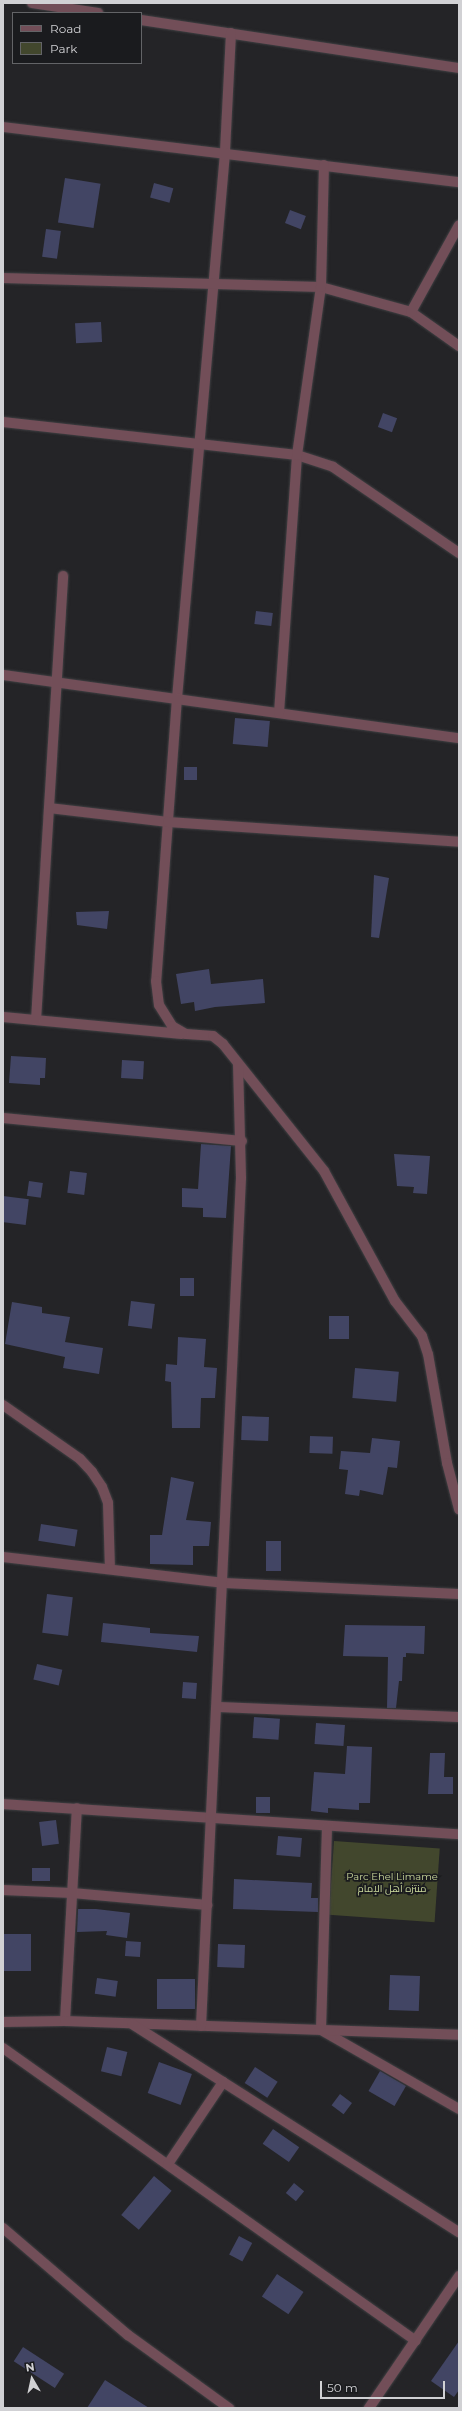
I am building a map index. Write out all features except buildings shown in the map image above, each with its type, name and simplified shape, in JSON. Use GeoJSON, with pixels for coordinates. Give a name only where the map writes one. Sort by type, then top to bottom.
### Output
{"type":"FeatureCollection","features":[{"type":"Feature","properties":{"kind":"street"},"geometry":{"type":"LineString","coordinates":[[32,3],[91,12]]}},
{"type":"Feature","properties":{"kind":"street"},"geometry":{"type":"LineString","coordinates":[[142,20],[459,68]]}},
{"type":"Feature","properties":{"kind":"street"},"geometry":{"type":"LineString","coordinates":[[186,1034],[172,1026],[164,1017],[158,1005],[157,987],[177,698],[225,153],[231,33]]}},
{"type":"Feature","properties":{"kind":"street"},"geometry":{"type":"LineString","coordinates":[[3,127],[459,182]]}},
{"type":"Feature","properties":{"kind":"street"},"geometry":{"type":"LineString","coordinates":[[279,713],[297,456],[321,287],[324,165]]}},
{"type":"Feature","properties":{"kind":"street"},"geometry":{"type":"LineString","coordinates":[[411,312],[459,225]]}},
{"type":"Feature","properties":{"kind":"street"},"geometry":{"type":"LineString","coordinates":[[3,278],[321,287],[411,312],[459,346]]}},
{"type":"Feature","properties":{"kind":"street"},"geometry":{"type":"LineString","coordinates":[[3,422],[199,443],[297,456],[333,467],[459,553]]}},
{"type":"Feature","properties":{"kind":"street"},"geometry":{"type":"LineString","coordinates":[[36,1020],[63,576]]}},
{"type":"Feature","properties":{"kind":"street"},"geometry":{"type":"LineString","coordinates":[[3,675],[459,738]]}},
{"type":"Feature","properties":{"kind":"street"},"geometry":{"type":"LineString","coordinates":[[49,808],[168,822],[459,842]]}},
{"type":"Feature","properties":{"kind":"street"},"geometry":{"type":"LineString","coordinates":[[3,1017],[213,1036],[238,1064],[324,1171],[395,1301],[422,1336],[428,1354],[447,1463],[459,1509]]}},
{"type":"Feature","properties":{"kind":"street"},"geometry":{"type":"LineString","coordinates":[[201,2026],[224,1583],[242,1141],[238,1064]]}},
{"type":"Feature","properties":{"kind":"street"},"geometry":{"type":"LineString","coordinates":[[3,1118],[242,1141]]}},
{"type":"Feature","properties":{"kind":"street"},"geometry":{"type":"LineString","coordinates":[[3,1405],[80,1460],[92,1472],[102,1486],[108,1503],[110,1569]]}},
{"type":"Feature","properties":{"kind":"street"},"geometry":{"type":"LineString","coordinates":[[3,1557],[224,1583],[459,1594]]}},
{"type":"Feature","properties":{"kind":"street"},"geometry":{"type":"LineString","coordinates":[[218,1707],[459,1718]]}},
{"type":"Feature","properties":{"kind":"street"},"geometry":{"type":"LineString","coordinates":[[3,1804],[212,1817],[327,1827],[459,1834]]}},
{"type":"Feature","properties":{"kind":"street"},"geometry":{"type":"LineString","coordinates":[[65,2021],[77,1808]]}},
{"type":"Feature","properties":{"kind":"street"},"geometry":{"type":"LineString","coordinates":[[321,2030],[327,1827]]}},
{"type":"Feature","properties":{"kind":"street"},"geometry":{"type":"LineString","coordinates":[[3,1890],[72,1893],[207,1905]]}},
{"type":"Feature","properties":{"kind":"street"},"geometry":{"type":"LineString","coordinates":[[3,2022],[65,2021],[459,2035]]}},
{"type":"Feature","properties":{"kind":"street"},"geometry":{"type":"LineString","coordinates":[[131,2024],[459,2232]]}},
{"type":"Feature","properties":{"kind":"street"},"geometry":{"type":"LineString","coordinates":[[321,2030],[459,2109]]}},
{"type":"Feature","properties":{"kind":"street"},"geometry":{"type":"LineString","coordinates":[[3,2048],[416,2341]]}},
{"type":"Feature","properties":{"kind":"street"},"geometry":{"type":"LineString","coordinates":[[168,2164],[223,2082]]}},
{"type":"Feature","properties":{"kind":"street"},"geometry":{"type":"LineString","coordinates":[[3,2228],[128,2335],[229,2408]]}},
{"type":"Feature","properties":{"kind":"street"},"geometry":{"type":"LineString","coordinates":[[369,2408],[459,2276]]}},
{"type":"Feature","properties":{"kind":"green space","name":"Parc Ehel Limame منتزه أهل الإمام"},"geometry":{"type":"Polygon","coordinates":[[[334,1841],[440,1848],[435,1922],[329,1915],[334,1841]]]}}]}
